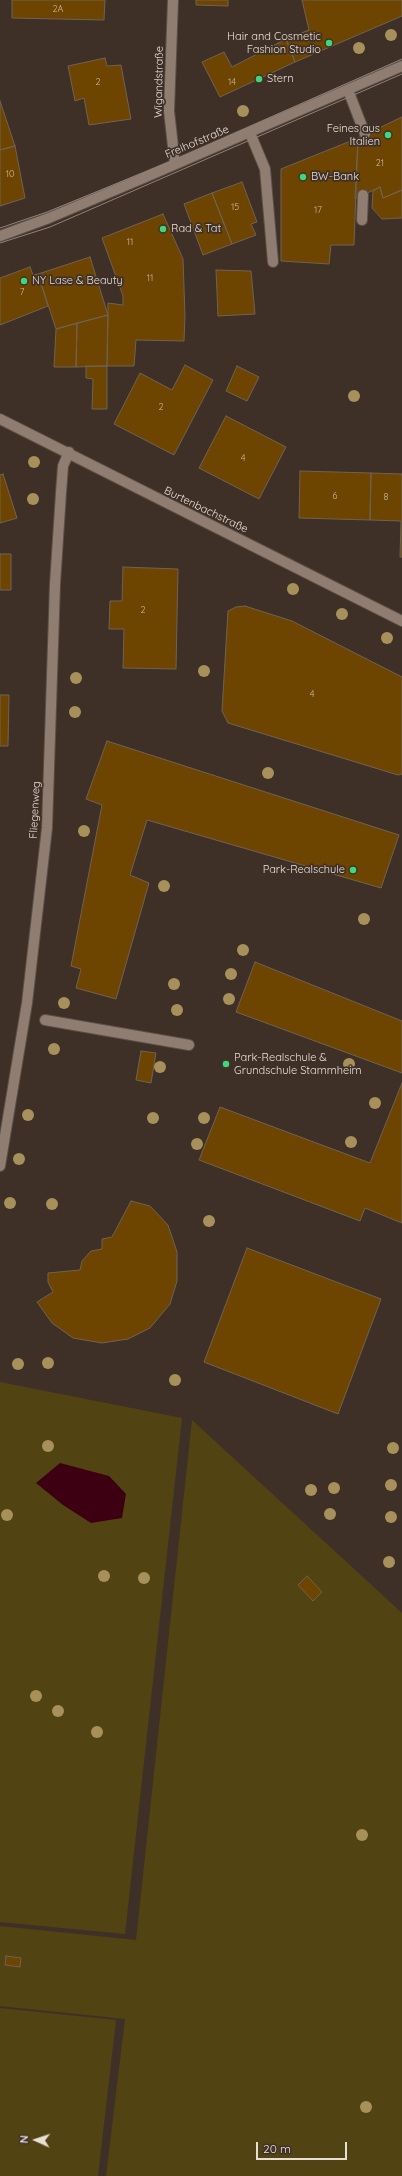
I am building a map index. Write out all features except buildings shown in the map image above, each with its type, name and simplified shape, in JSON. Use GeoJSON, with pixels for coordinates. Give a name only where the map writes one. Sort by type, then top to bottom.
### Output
{"type":"FeatureCollection","features":[{"type":"Feature","properties":{"kind":"street","name":"Wigandstraße"},"geometry":{"type":"LineString","coordinates":[[172,0],[169,111],[175,164]]}},
{"type":"Feature","properties":{"kind":"street","name":"Freihofstraße"},"geometry":{"type":"LineString","coordinates":[[0,236],[49,218],[250,133],[402,66]]}},
{"type":"Feature","properties":{"kind":"street"},"geometry":{"type":"LineString","coordinates":[[348,90],[366,134]]}},
{"type":"Feature","properties":{"kind":"street"},"geometry":{"type":"LineString","coordinates":[[250,133],[265,169],[272,262]]}},
{"type":"Feature","properties":{"kind":"street"},"geometry":{"type":"LineString","coordinates":[[362,220],[363,195]]}},
{"type":"Feature","properties":{"kind":"street","name":"Burtenbachstraße"},"geometry":{"type":"LineString","coordinates":[[0,419],[69,452],[102,471],[402,621]]}},
{"type":"Feature","properties":{"kind":"street","name":"Fliegenweg"},"geometry":{"type":"LineString","coordinates":[[0,1166],[27,1003],[48,828],[60,492],[63,466],[69,452]]}},
{"type":"Feature","properties":{"kind":"street"},"geometry":{"type":"LineString","coordinates":[[45,1020],[189,1045]]}},
{"type":"Feature","properties":{"kind":"shaded area"},"geometry":{"type":"Polygon","coordinates":[[[0,1382],[182,1418],[125,1934],[0,1922],[0,1382]]]}},
{"type":"Feature","properties":{"kind":"shaded area"},"geometry":{"type":"Polygon","coordinates":[[[192,1420],[402,1613],[402,2176],[106,2176],[125,2019],[0,2006],[0,1926],[136,1940],[192,1420]]]}},
{"type":"Feature","properties":{"kind":"shaded area"},"geometry":{"type":"Polygon","coordinates":[[[60,1463],[109,1476],[126,1494],[122,1518],[91,1523],[63,1505],[36,1483],[60,1463]]]}},
{"type":"Feature","properties":{"kind":"shaded area"},"geometry":{"type":"Polygon","coordinates":[[[0,2008],[116,2020],[98,2176],[0,2176],[0,2008]]]}},
{"type":"Feature","properties":{"kind":"tram line"},"geometry":{"type":"LineString","coordinates":[[0,228],[47,212],[174,160],[402,59]]}},
{"type":"Feature","properties":{"kind":"tram line"},"geometry":{"type":"LineString","coordinates":[[0,243],[50,227],[402,74]]}},
{"type":"Feature","properties":{"kind":"place","name":"Hair and Cosmetic Fashion Studio"},"geometry":{"type":"Point","coordinates":[329,43]}},
{"type":"Feature","properties":{"kind":"place","name":"Stern"},"geometry":{"type":"Point","coordinates":[259,79]}},
{"type":"Feature","properties":{"kind":"place","name":"Feines aus Italien"},"geometry":{"type":"Point","coordinates":[388,135]}},
{"type":"Feature","properties":{"kind":"place","name":"BW-Bank"},"geometry":{"type":"Point","coordinates":[303,177]}},
{"type":"Feature","properties":{"kind":"place","name":"Rad & Tat"},"geometry":{"type":"Point","coordinates":[163,229]}},
{"type":"Feature","properties":{"kind":"place","name":"NY Lase & Beauty"},"geometry":{"type":"Point","coordinates":[24,281]}},
{"type":"Feature","properties":{"kind":"place","name":"Park-Realschule"},"geometry":{"type":"Point","coordinates":[353,870]}},
{"type":"Feature","properties":{"kind":"place","name":"Park-Realschule & Grundschule Stammheim"},"geometry":{"type":"Point","coordinates":[226,1064]}}]}
